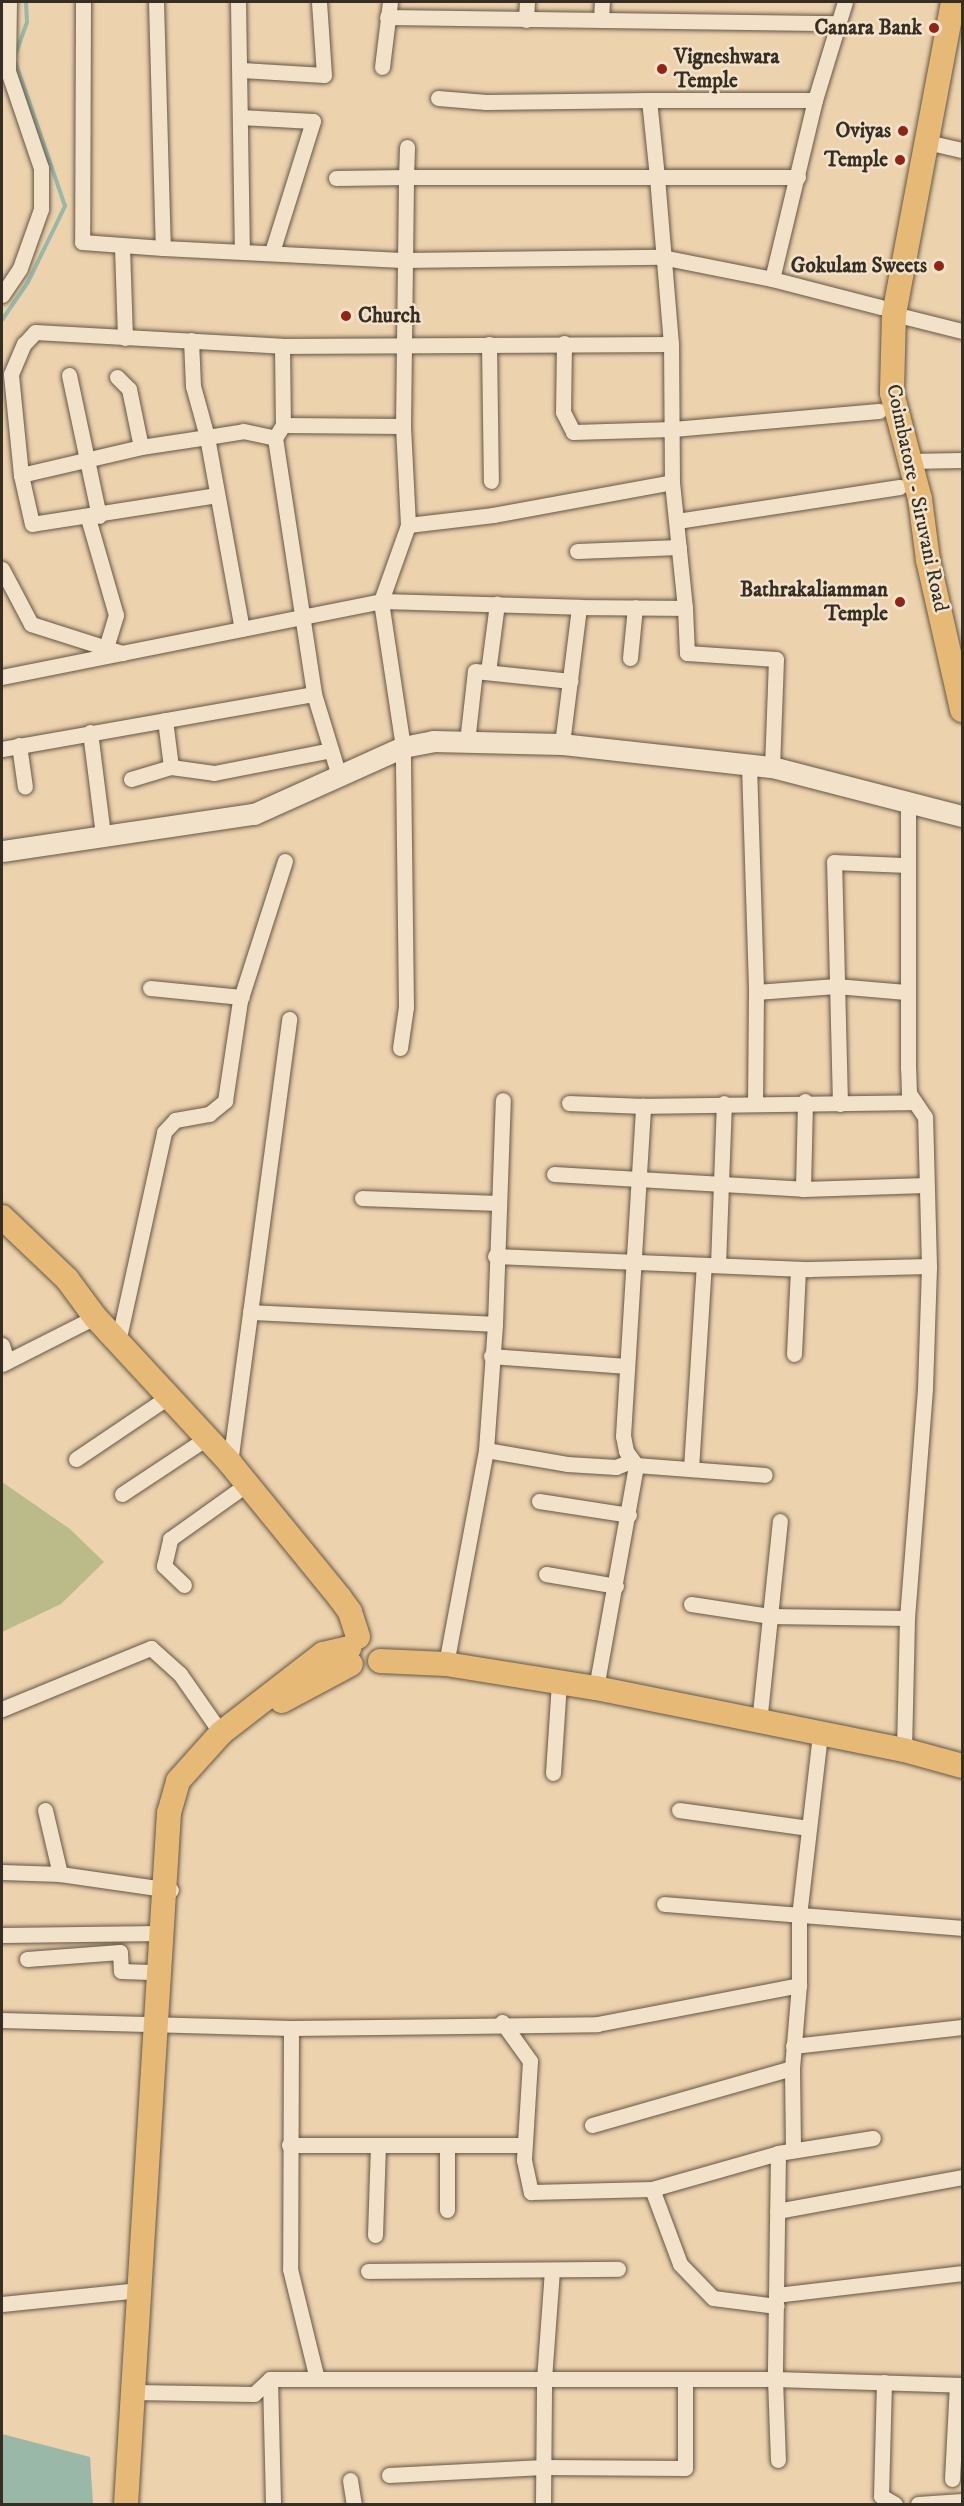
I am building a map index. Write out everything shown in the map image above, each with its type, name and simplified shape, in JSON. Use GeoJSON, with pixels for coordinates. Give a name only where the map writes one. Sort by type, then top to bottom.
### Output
{"type":"FeatureCollection","features":[{"type":"Feature","properties":{"kind":"main road"},"geometry":{"type":"LineString","coordinates":[[928,560],[898,487],[879,411],[887,310],[939,2]]}},
{"type":"Feature","properties":{"kind":"main road","name":"Coimbatore - Siruvani Road"},"geometry":{"type":"LineString","coordinates":[[953,2],[927,142],[887,310],[892,393],[908,461],[920,499],[928,560],[954,637],[963,710]]}},
{"type":"Feature","properties":{"kind":"main road"},"geometry":{"type":"LineString","coordinates":[[2,851],[254,814],[403,747],[433,741],[562,744],[772,767],[908,800],[959,809]]}},
{"type":"Feature","properties":{"kind":"main road"},"geometry":{"type":"LineString","coordinates":[[6,1226],[67,1280],[95,1317],[230,1463],[350,1612],[353,1650],[369,1670],[381,1654],[396,1647],[435,1663],[596,1689],[904,1750],[963,1766]]}},
{"type":"Feature","properties":{"kind":"main road"},"geometry":{"type":"LineString","coordinates":[[135,2505],[139,2290],[160,2021],[158,1972],[161,1933],[181,1819],[195,1780],[219,1752],[353,1650],[374,1638],[381,1654]]}},
{"type":"Feature","properties":{"kind":"main road"},"geometry":{"type":"LineString","coordinates":[[126,2505],[138,2392],[168,1890],[169,1812],[178,1781],[220,1733],[322,1654],[353,1650]]}},
{"type":"Feature","properties":{"kind":"street"},"geometry":{"type":"LineString","coordinates":[[2,296],[20,268],[41,209],[41,168],[8,71],[9,2]]}},
{"type":"Feature","properties":{"kind":"street"},"geometry":{"type":"LineString","coordinates":[[83,2],[82,242],[122,247],[242,250],[402,260],[662,257],[772,279],[963,332]]}},
{"type":"Feature","properties":{"kind":"street"},"geometry":{"type":"LineString","coordinates":[[156,2],[163,248]]}},
{"type":"Feature","properties":{"kind":"street"},"geometry":{"type":"LineString","coordinates":[[238,2],[242,70],[240,117],[242,250]]}},
{"type":"Feature","properties":{"kind":"street"},"geometry":{"type":"LineString","coordinates":[[242,70],[324,75],[319,2]]}},
{"type":"Feature","properties":{"kind":"street"},"geometry":{"type":"LineString","coordinates":[[382,67],[390,2]]}},
{"type":"Feature","properties":{"kind":"street"},"geometry":{"type":"LineString","coordinates":[[526,2],[526,20]]}},
{"type":"Feature","properties":{"kind":"street"},"geometry":{"type":"LineString","coordinates":[[602,2],[602,20]]}},
{"type":"Feature","properties":{"kind":"street"},"geometry":{"type":"LineString","coordinates":[[772,279],[815,100],[845,2]]}},
{"type":"Feature","properties":{"kind":"street"},"geometry":{"type":"LineString","coordinates":[[387,18],[838,23]]}},
{"type":"Feature","properties":{"kind":"street"},"geometry":{"type":"LineString","coordinates":[[438,98],[486,102],[815,100]]}},
{"type":"Feature","properties":{"kind":"street"},"geometry":{"type":"LineString","coordinates":[[649,100],[671,344],[672,483],[685,608],[687,653],[776,659],[772,767]]}},
{"type":"Feature","properties":{"kind":"street"},"geometry":{"type":"LineString","coordinates":[[240,117],[313,121],[272,252]]}},
{"type":"Feature","properties":{"kind":"street"},"geometry":{"type":"LineString","coordinates":[[927,142],[963,150]]}},
{"type":"Feature","properties":{"kind":"street"},"geometry":{"type":"LineString","coordinates":[[400,1048],[406,1007],[403,747],[381,601],[408,525],[403,426],[402,260],[407,147]]}},
{"type":"Feature","properties":{"kind":"street"},"geometry":{"type":"LineString","coordinates":[[336,178],[798,177]]}},
{"type":"Feature","properties":{"kind":"street"},"geometry":{"type":"LineString","coordinates":[[122,247],[125,338]]}},
{"type":"Feature","properties":{"kind":"street"},"geometry":{"type":"LineString","coordinates":[[217,495],[93,517],[32,524],[21,475],[11,374],[24,344],[35,332],[282,346],[403,343],[671,344]]}},
{"type":"Feature","properties":{"kind":"street"},"geometry":{"type":"LineString","coordinates":[[191,340],[193,386],[207,437],[242,629]]}},
{"type":"Feature","properties":{"kind":"street"},"geometry":{"type":"LineString","coordinates":[[564,343],[563,412],[573,432],[672,429],[879,411]]}},
{"type":"Feature","properties":{"kind":"street"},"geometry":{"type":"LineString","coordinates":[[489,344],[491,481]]}},
{"type":"Feature","properties":{"kind":"street"},"geometry":{"type":"LineString","coordinates":[[282,346],[279,431],[303,617],[314,694],[339,776]]}},
{"type":"Feature","properties":{"kind":"street"},"geometry":{"type":"LineString","coordinates":[[69,375],[86,459],[93,517],[116,615],[107,645]]}},
{"type":"Feature","properties":{"kind":"street"},"geometry":{"type":"LineString","coordinates":[[117,377],[129,389],[141,447]]}},
{"type":"Feature","properties":{"kind":"street"},"geometry":{"type":"LineString","coordinates":[[21,475],[141,447],[243,431],[403,426]]}},
{"type":"Feature","properties":{"kind":"street"},"geometry":{"type":"LineString","coordinates":[[908,461],[963,460]]}},
{"type":"Feature","properties":{"kind":"street"},"geometry":{"type":"LineString","coordinates":[[408,525],[493,515],[672,483]]}},
{"type":"Feature","properties":{"kind":"street"},"geometry":{"type":"LineString","coordinates":[[677,521],[898,487]]}},
{"type":"Feature","properties":{"kind":"street"},"geometry":{"type":"LineString","coordinates":[[577,551],[679,547]]}},
{"type":"Feature","properties":{"kind":"street"},"geometry":{"type":"LineString","coordinates":[[2,569],[31,624],[107,645],[122,653]]}},
{"type":"Feature","properties":{"kind":"street"},"geometry":{"type":"LineString","coordinates":[[2,677],[381,601],[685,608]]}},
{"type":"Feature","properties":{"kind":"street"},"geometry":{"type":"LineString","coordinates":[[488,672],[497,604]]}},
{"type":"Feature","properties":{"kind":"street"},"geometry":{"type":"LineString","coordinates":[[562,744],[579,607]]}},
{"type":"Feature","properties":{"kind":"street"},"geometry":{"type":"LineString","coordinates":[[630,658],[635,607]]}},
{"type":"Feature","properties":{"kind":"street"},"geometry":{"type":"LineString","coordinates":[[467,742],[475,671],[570,681]]}},
{"type":"Feature","properties":{"kind":"street"},"geometry":{"type":"LineString","coordinates":[[2,749],[314,694]]}},
{"type":"Feature","properties":{"kind":"street"},"geometry":{"type":"LineString","coordinates":[[165,720],[171,767]]}},
{"type":"Feature","properties":{"kind":"street"},"geometry":{"type":"LineString","coordinates":[[90,732],[103,835]]}},
{"type":"Feature","properties":{"kind":"street"},"geometry":{"type":"LineString","coordinates":[[19,746],[26,787]]}},
{"type":"Feature","properties":{"kind":"street"},"geometry":{"type":"LineString","coordinates":[[130,779],[171,767],[214,773],[331,750]]}},
{"type":"Feature","properties":{"kind":"street"},"geometry":{"type":"LineString","coordinates":[[749,765],[756,992],[755,1102]]}},
{"type":"Feature","properties":{"kind":"street"},"geometry":{"type":"LineString","coordinates":[[904,1750],[907,1618],[925,1388],[929,1266],[925,1117],[922,1108],[913,1102],[909,1093],[906,992],[908,800]]}},
{"type":"Feature","properties":{"kind":"street"},"geometry":{"type":"LineString","coordinates":[[118,1342],[164,1132],[175,1120],[209,1114],[225,1101],[242,997],[285,861]]}},
{"type":"Feature","properties":{"kind":"street"},"geometry":{"type":"LineString","coordinates":[[840,1104],[834,862],[907,865]]}},
{"type":"Feature","properties":{"kind":"street"},"geometry":{"type":"LineString","coordinates":[[756,992],[836,986],[906,992]]}},
{"type":"Feature","properties":{"kind":"street"},"geometry":{"type":"LineString","coordinates":[[150,988],[242,997]]}},
{"type":"Feature","properties":{"kind":"street"},"geometry":{"type":"LineString","coordinates":[[230,1463],[289,1019]]}},
{"type":"Feature","properties":{"kind":"street"},"geometry":{"type":"LineString","coordinates":[[435,1663],[486,1450],[495,1324],[495,1256],[503,1100]]}},
{"type":"Feature","properties":{"kind":"street"},"geometry":{"type":"LineString","coordinates":[[569,1103],[643,1106],[805,1101],[840,1104],[913,1102]]}},
{"type":"Feature","properties":{"kind":"street"},"geometry":{"type":"LineString","coordinates":[[803,1189],[805,1101]]}},
{"type":"Feature","properties":{"kind":"street"},"geometry":{"type":"LineString","coordinates":[[691,1469],[721,1186],[724,1103]]}},
{"type":"Feature","properties":{"kind":"street"},"geometry":{"type":"LineString","coordinates":[[596,1689],[629,1515],[633,1463],[623,1436],[636,1262],[643,1106]]}},
{"type":"Feature","properties":{"kind":"street"},"geometry":{"type":"LineString","coordinates":[[554,1174],[721,1186],[803,1189],[926,1185]]}},
{"type":"Feature","properties":{"kind":"street"},"geometry":{"type":"LineString","coordinates":[[362,1198],[498,1203]]}},
{"type":"Feature","properties":{"kind":"street"},"geometry":{"type":"LineString","coordinates":[[495,1256],[798,1269],[929,1266]]}},
{"type":"Feature","properties":{"kind":"street"},"geometry":{"type":"LineString","coordinates":[[794,1354],[798,1269]]}},
{"type":"Feature","properties":{"kind":"street"},"geometry":{"type":"LineString","coordinates":[[250,1312],[495,1324]]}},
{"type":"Feature","properties":{"kind":"street"},"geometry":{"type":"LineString","coordinates":[[2,1345],[4,1362],[95,1317]]}},
{"type":"Feature","properties":{"kind":"street"},"geometry":{"type":"LineString","coordinates":[[491,1356],[627,1366]]}},
{"type":"Feature","properties":{"kind":"street"},"geometry":{"type":"LineString","coordinates":[[76,1459],[168,1397]]}},
{"type":"Feature","properties":{"kind":"street"},"geometry":{"type":"LineString","coordinates":[[122,1494],[207,1438]]}},
{"type":"Feature","properties":{"kind":"street"},"geometry":{"type":"LineString","coordinates":[[486,1450],[567,1464],[616,1467],[633,1463],[765,1475]]}},
{"type":"Feature","properties":{"kind":"street"},"geometry":{"type":"LineString","coordinates":[[184,1585],[164,1566],[170,1539],[247,1484]]}},
{"type":"Feature","properties":{"kind":"street"},"geometry":{"type":"LineString","coordinates":[[539,1501],[629,1515]]}},
{"type":"Feature","properties":{"kind":"street"},"geometry":{"type":"LineString","coordinates":[[759,1723],[780,1521]]}},
{"type":"Feature","properties":{"kind":"street"},"geometry":{"type":"LineString","coordinates":[[546,1574],[616,1586]]}},
{"type":"Feature","properties":{"kind":"street"},"geometry":{"type":"LineString","coordinates":[[691,1604],[769,1616],[907,1618]]}},
{"type":"Feature","properties":{"kind":"street"},"geometry":{"type":"LineString","coordinates":[[2,1709],[151,1648],[180,1674],[220,1733]]}},
{"type":"Feature","properties":{"kind":"street"},"geometry":{"type":"LineString","coordinates":[[553,1773],[559,1683]]}},
{"type":"Feature","properties":{"kind":"street"},"geometry":{"type":"LineString","coordinates":[[778,2460],[775,2379],[777,2211],[785,2151],[799,1985],[799,1916],[820,1734]]}},
{"type":"Feature","properties":{"kind":"street"},"geometry":{"type":"LineString","coordinates":[[45,1810],[60,1874]]}},
{"type":"Feature","properties":{"kind":"street"},"geometry":{"type":"LineString","coordinates":[[679,1810],[809,1827]]}},
{"type":"Feature","properties":{"kind":"street"},"geometry":{"type":"LineString","coordinates":[[2,1872],[60,1874],[168,1890]]}},
{"type":"Feature","properties":{"kind":"street"},"geometry":{"type":"LineString","coordinates":[[664,1904],[963,1928]]}},
{"type":"Feature","properties":{"kind":"street"},"geometry":{"type":"LineString","coordinates":[[2,1935],[161,1933]]}},
{"type":"Feature","properties":{"kind":"street"},"geometry":{"type":"LineString","coordinates":[[27,1959],[120,1952],[121,1971],[158,1972]]}},
{"type":"Feature","properties":{"kind":"street"},"geometry":{"type":"LineString","coordinates":[[2,2020],[160,2021],[291,2028],[502,2022],[597,2024],[799,1985]]}},
{"type":"Feature","properties":{"kind":"street"},"geometry":{"type":"LineString","coordinates":[[502,2022],[530,2061],[524,2145],[531,2192],[651,2189],[785,2151],[873,2138]]}},
{"type":"Feature","properties":{"kind":"street"},"geometry":{"type":"LineString","coordinates":[[794,2046],[963,2027]]}},
{"type":"Feature","properties":{"kind":"street"},"geometry":{"type":"LineString","coordinates":[[291,2028],[290,2269],[316,2379]]}},
{"type":"Feature","properties":{"kind":"street"},"geometry":{"type":"LineString","coordinates":[[592,2125],[792,2068]]}},
{"type":"Feature","properties":{"kind":"street"},"geometry":{"type":"LineString","coordinates":[[289,2145],[524,2145]]}},
{"type":"Feature","properties":{"kind":"street"},"geometry":{"type":"LineString","coordinates":[[375,2235],[378,2145]]}},
{"type":"Feature","properties":{"kind":"street"},"geometry":{"type":"LineString","coordinates":[[447,2145],[447,2210]]}},
{"type":"Feature","properties":{"kind":"street"},"geometry":{"type":"LineString","coordinates":[[777,2211],[963,2177]]}},
{"type":"Feature","properties":{"kind":"street"},"geometry":{"type":"LineString","coordinates":[[651,2189],[680,2264],[713,2298],[776,2301],[963,2273]]}},
{"type":"Feature","properties":{"kind":"street"},"geometry":{"type":"LineString","coordinates":[[368,2271],[618,2269]]}},
{"type":"Feature","properties":{"kind":"street"},"geometry":{"type":"LineString","coordinates":[[543,2505],[544,2379],[552,2270]]}},
{"type":"Feature","properties":{"kind":"street"},"geometry":{"type":"LineString","coordinates":[[2,2304],[139,2290]]}},
{"type":"Feature","properties":{"kind":"street"},"geometry":{"type":"LineString","coordinates":[[270,2379],[273,2505]]}},
{"type":"Feature","properties":{"kind":"street"},"geometry":{"type":"LineString","coordinates":[[138,2392],[254,2394],[270,2379],[775,2379],[960,2385],[952,2479]]}},
{"type":"Feature","properties":{"kind":"street"},"geometry":{"type":"LineString","coordinates":[[389,2475],[543,2467],[685,2468],[685,2379]]}},
{"type":"Feature","properties":{"kind":"street"},"geometry":{"type":"LineString","coordinates":[[884,2382],[881,2496],[895,2505]]}},
{"type":"Feature","properties":{"kind":"street"},"geometry":{"type":"LineString","coordinates":[[350,2480],[354,2505]]}},
{"type":"Feature","properties":{"kind":"street"},"geometry":{"type":"LineString","coordinates":[[918,2505],[963,2501]]}},
{"type":"Feature","properties":{"kind":"green space"},"geometry":{"type":"Polygon","coordinates":[[[2,1482],[70,1529],[104,1562],[61,1604],[2,1632],[2,1482]]]}},
{"type":"Feature","properties":{"kind":"shaded area"},"geometry":{"type":"Polygon","coordinates":[[[2,2434],[90,2457],[93,2504],[2,2504],[2,2434]]]}},
{"type":"Feature","properties":{"kind":"waterway"},"geometry":{"type":"LineString","coordinates":[[2,320],[28,282],[65,206],[14,58],[27,22],[26,2]]}},
{"type":"Feature","properties":{"kind":"place","name":"Canara Bank"},"geometry":{"type":"Point","coordinates":[934,28]}},
{"type":"Feature","properties":{"kind":"place","name":"Vigneshwara Temple"},"geometry":{"type":"Point","coordinates":[662,69]}},
{"type":"Feature","properties":{"kind":"place","name":"Oviyas"},"geometry":{"type":"Point","coordinates":[903,131]}},
{"type":"Feature","properties":{"kind":"place","name":"Temple"},"geometry":{"type":"Point","coordinates":[900,160]}},
{"type":"Feature","properties":{"kind":"place","name":"Gokulam Sweets"},"geometry":{"type":"Point","coordinates":[939,266]}},
{"type":"Feature","properties":{"kind":"place","name":"Church"},"geometry":{"type":"Point","coordinates":[346,316]}},
{"type":"Feature","properties":{"kind":"place","name":"Bathrakaliamman Temple"},"geometry":{"type":"Point","coordinates":[900,602]}}]}
